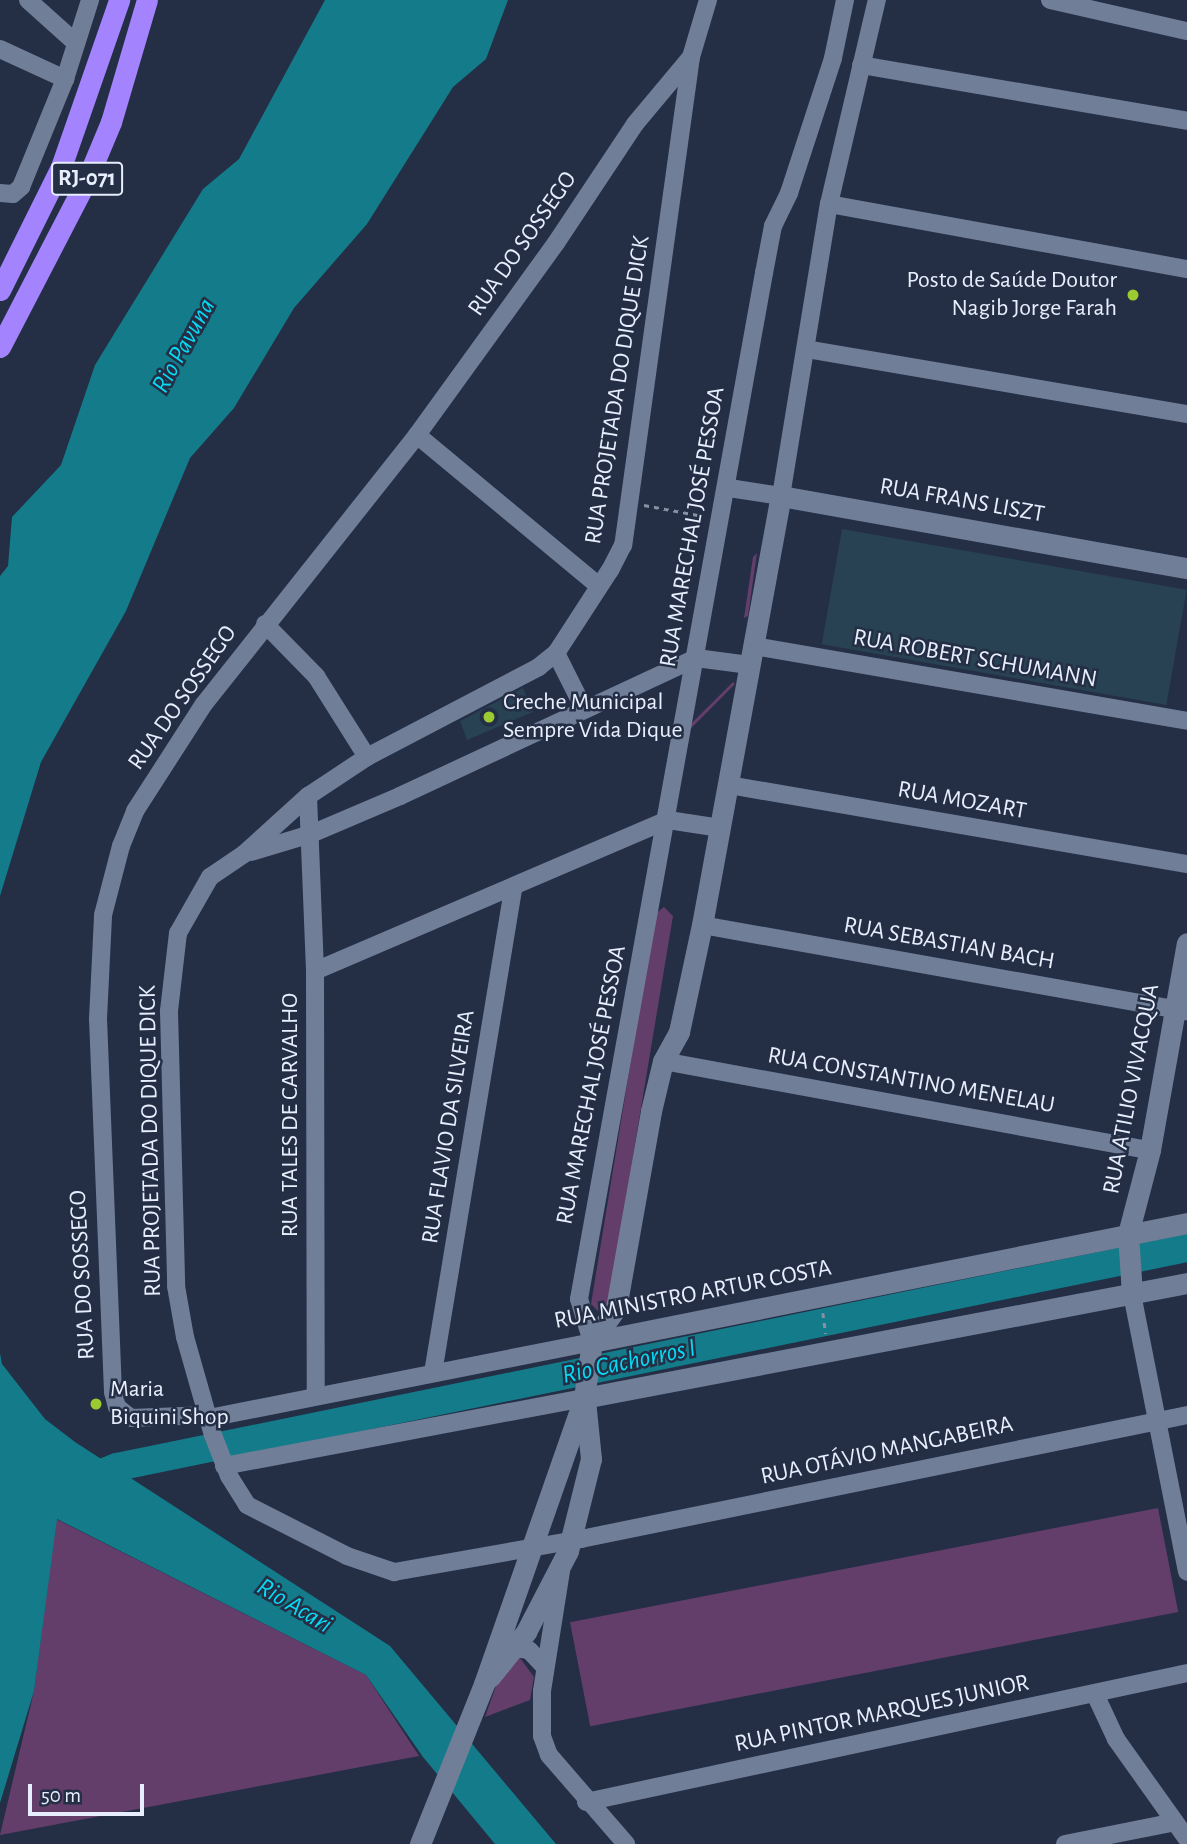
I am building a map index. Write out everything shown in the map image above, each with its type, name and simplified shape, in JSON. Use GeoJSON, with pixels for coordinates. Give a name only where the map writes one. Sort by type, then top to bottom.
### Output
{"type":"FeatureCollection","features":[{"type":"Feature","properties":{"kind":"highway","name":"RJ-071"},"geometry":{"type":"LineString","coordinates":[[0,290],[61,167],[119,0]]}},
{"type":"Feature","properties":{"kind":"highway","name":"RJ-071"},"geometry":{"type":"LineString","coordinates":[[0,347],[98,155],[147,0]]}},
{"type":"Feature","properties":{"kind":"street"},"geometry":{"type":"LineString","coordinates":[[28,0],[75,43]]}},
{"type":"Feature","properties":{"kind":"street"},"geometry":{"type":"LineString","coordinates":[[7,194],[21,187],[65,79],[90,0]]}},
{"type":"Feature","properties":{"kind":"street"},"geometry":{"type":"LineString","coordinates":[[691,57],[708,0]]}},
{"type":"Feature","properties":{"kind":"street","name":"RUA MARECHAL JOSÉ PESSOA"},"geometry":{"type":"LineString","coordinates":[[506,1645],[531,1548],[585,1390],[591,1349],[579,1299],[729,488],[773,226],[789,193],[833,58],[845,0]]}},
{"type":"Feature","properties":{"kind":"street","name":"RUA MARECHAL JOSÉ PESSOA"},"geometry":{"type":"LineString","coordinates":[[591,1349],[616,1308],[663,1061],[679,1032],[702,925],[781,496],[829,204],[877,0]]}},
{"type":"Feature","properties":{"kind":"street"},"geometry":{"type":"LineString","coordinates":[[1050,0],[1187,32]]}},
{"type":"Feature","properties":{"kind":"street"},"geometry":{"type":"LineString","coordinates":[[0,49],[65,79]]}},
{"type":"Feature","properties":{"kind":"street","name":"RUA DO SOSSEGO"},"geometry":{"type":"LineString","coordinates":[[210,1422],[131,1418],[117,1407],[113,1392],[98,1019],[103,915],[135,811],[204,704],[417,435],[556,243],[635,124],[691,57]]}},
{"type":"Feature","properties":{"kind":"street","name":"RUA PROJETADA DO DIQUE DICK"},"geometry":{"type":"LineString","coordinates":[[210,1422],[176,1286],[169,1010],[178,933],[210,877],[244,853],[308,796],[367,757],[539,667],[556,653],[599,586],[623,545],[691,57]]}},
{"type":"Feature","properties":{"kind":"street"},"geometry":{"type":"LineString","coordinates":[[861,65],[1187,121]]}},
{"type":"Feature","properties":{"kind":"street"},"geometry":{"type":"LineString","coordinates":[[829,204],[1187,269]]}},
{"type":"Feature","properties":{"kind":"street"},"geometry":{"type":"LineString","coordinates":[[806,349],[1187,414]]}},
{"type":"Feature","properties":{"kind":"street"},"geometry":{"type":"LineString","coordinates":[[417,435],[599,586]]}},
{"type":"Feature","properties":{"kind":"street","name":"RUA FRANS LISZT"},"geometry":{"type":"LineString","coordinates":[[729,488],[1187,568]]}},
{"type":"Feature","properties":{"kind":"street"},"geometry":{"type":"LineString","coordinates":[[265,624],[316,676],[367,757]]}},
{"type":"Feature","properties":{"kind":"street"},"geometry":{"type":"LineString","coordinates":[[556,653],[584,709]]}},
{"type":"Feature","properties":{"kind":"street","name":"RUA ROBERT SCHUMANN"},"geometry":{"type":"LineString","coordinates":[[696,658],[752,656],[1187,721]]}},
{"type":"Feature","properties":{"kind":"street"},"geometry":{"type":"LineString","coordinates":[[244,853],[311,834],[696,658]]}},
{"type":"Feature","properties":{"kind":"street","name":"RUA MOZART"},"geometry":{"type":"LineString","coordinates":[[729,785],[1187,864]]}},
{"type":"Feature","properties":{"kind":"street","name":"RUA TALES DE CARVALHO"},"geometry":{"type":"LineString","coordinates":[[308,796],[315,971],[316,1396]]}},
{"type":"Feature","properties":{"kind":"street"},"geometry":{"type":"LineString","coordinates":[[315,971],[513,889],[668,820],[720,828]]}},
{"type":"Feature","properties":{"kind":"street","name":"RUA FLAVIO DA SILVEIRA"},"geometry":{"type":"LineString","coordinates":[[433,1373],[513,889]]}},
{"type":"Feature","properties":{"kind":"street","name":"RUA SEBASTIAN BACH"},"geometry":{"type":"LineString","coordinates":[[702,925],[1182,1010]]}},
{"type":"Feature","properties":{"kind":"street","name":"RUA ATILIO VIVACQUA"},"geometry":{"type":"LineString","coordinates":[[1131,1288],[1128,1240],[1182,1010],[1187,943]]}},
{"type":"Feature","properties":{"kind":"street","name":"RUA CONSTANTINO MENELAU"},"geometry":{"type":"LineString","coordinates":[[663,1061],[1150,1150]]}},
{"type":"Feature","properties":{"kind":"street","name":"RUA MINISTRO ARTUR COSTA"},"geometry":{"type":"LineString","coordinates":[[210,1422],[316,1396],[433,1373],[591,1349],[1128,1240],[1187,1223]]}},
{"type":"Feature","properties":{"kind":"street"},"geometry":{"type":"LineString","coordinates":[[223,1461],[1131,1288],[1187,1283]]}},
{"type":"Feature","properties":{"kind":"street"},"geometry":{"type":"LineString","coordinates":[[1131,1288],[1187,1572]]}},
{"type":"Feature","properties":{"kind":"street","name":"RUA MARECHAL JOSÉ PESSOA"},"geometry":{"type":"LineString","coordinates":[[424,1835],[484,1684],[506,1645],[562,1567],[572,1541],[592,1447],[585,1390]]}},
{"type":"Feature","properties":{"kind":"street","name":"RUA OTÁVIO MANGABEIRA"},"geometry":{"type":"LineString","coordinates":[[210,1422],[237,1492],[262,1516],[380,1569],[405,1572],[572,1541],[1187,1415]]}},
{"type":"Feature","properties":{"kind":"street"},"geometry":{"type":"LineString","coordinates":[[579,1518],[597,1535]]}},
{"type":"Feature","properties":{"kind":"street"},"geometry":{"type":"LineString","coordinates":[[562,1567],[545,1667],[539,1718],[542,1736],[549,1755],[586,1802],[626,1844]]}},
{"type":"Feature","properties":{"kind":"street"},"geometry":{"type":"LineString","coordinates":[[506,1645],[534,1652],[545,1667]]}},
{"type":"Feature","properties":{"kind":"street","name":"RUA PINTOR MARQUES JUNIOR"},"geometry":{"type":"LineString","coordinates":[[586,1802],[1187,1673]]}},
{"type":"Feature","properties":{"kind":"street"},"geometry":{"type":"LineString","coordinates":[[1095,1694],[1116,1739],[1187,1839]]}},
{"type":"Feature","properties":{"kind":"street"},"geometry":{"type":"LineString","coordinates":[[1065,1844],[1175,1822]]}},
{"type":"Feature","properties":{"kind":"path"},"geometry":{"type":"LineString","coordinates":[[630,503],[723,519]]}},
{"type":"Feature","properties":{"kind":"path"},"geometry":{"type":"LineString","coordinates":[[823,1311],[826,1336]]}},
{"type":"Feature","properties":{"kind":"shaded area"},"geometry":{"type":"Polygon","coordinates":[[[757,553],[748,616],[744,618],[753,557],[757,553]]]}},
{"type":"Feature","properties":{"kind":"shaded area"},"geometry":{"type":"Polygon","coordinates":[[[733,682],[735,684],[691,729],[688,727],[733,682]]]}},
{"type":"Feature","properties":{"kind":"shaded area"},"geometry":{"type":"Polygon","coordinates":[[[664,907],[673,916],[608,1306],[601,1314],[591,1304],[655,914],[664,907]]]}},
{"type":"Feature","properties":{"kind":"shaded area"},"geometry":{"type":"Polygon","coordinates":[[[1158,1508],[1178,1612],[590,1726],[570,1622],[1158,1508]]]}},
{"type":"Feature","properties":{"kind":"shaded area"},"geometry":{"type":"Polygon","coordinates":[[[56,1519],[366,1675],[419,1756],[0,1835],[34,1691],[56,1519]]]}},
{"type":"Feature","properties":{"kind":"shaded area"},"geometry":{"type":"Polygon","coordinates":[[[520,1658],[534,1677],[530,1700],[485,1717],[502,1669],[510,1660],[520,1658]]]}},
{"type":"Feature","properties":{"kind":"water","name":"Rio Pavuna"},"geometry":{"type":"Polygon","coordinates":[[[325,0],[508,0],[486,59],[453,87],[367,224],[294,308],[234,408],[190,458],[126,611],[41,762],[0,896],[0,576],[8,566],[12,517],[61,465],[95,365],[203,189],[239,159],[325,0]]]}},
{"type":"Feature","properties":{"kind":"water","name":"Rio Acari"},"geometry":{"type":"Polygon","coordinates":[[[0,1353],[2,1364],[45,1419],[75,1442],[390,1646],[556,1844],[495,1844],[423,1757],[366,1675],[57,1519],[34,1691],[0,1803],[0,1353]]]}},
{"type":"Feature","properties":{"kind":"building"},"geometry":{"type":"Polygon","coordinates":[[[842,529],[1187,590],[1166,705],[822,644],[842,529]]]}},
{"type":"Feature","properties":{"kind":"building"},"geometry":{"type":"Polygon","coordinates":[[[523,688],[533,712],[467,740],[460,721],[523,688]]]}},
{"type":"Feature","properties":{"kind":"waterway","name":"Rio Cachorros I"},"geometry":{"type":"LineString","coordinates":[[82,1481],[117,1467],[1187,1248]]}},
{"type":"Feature","properties":{"kind":"place","name":"Posto de Saúde Doutor Nagib Jorge Farah"},"geometry":{"type":"Point","coordinates":[1133,295]}},
{"type":"Feature","properties":{"kind":"place","name":"Creche Municipal Sempre Vida Dique"},"geometry":{"type":"Point","coordinates":[489,717]}},
{"type":"Feature","properties":{"kind":"place","name":"Maria Biquini Shop"},"geometry":{"type":"Point","coordinates":[96,1404]}}]}
